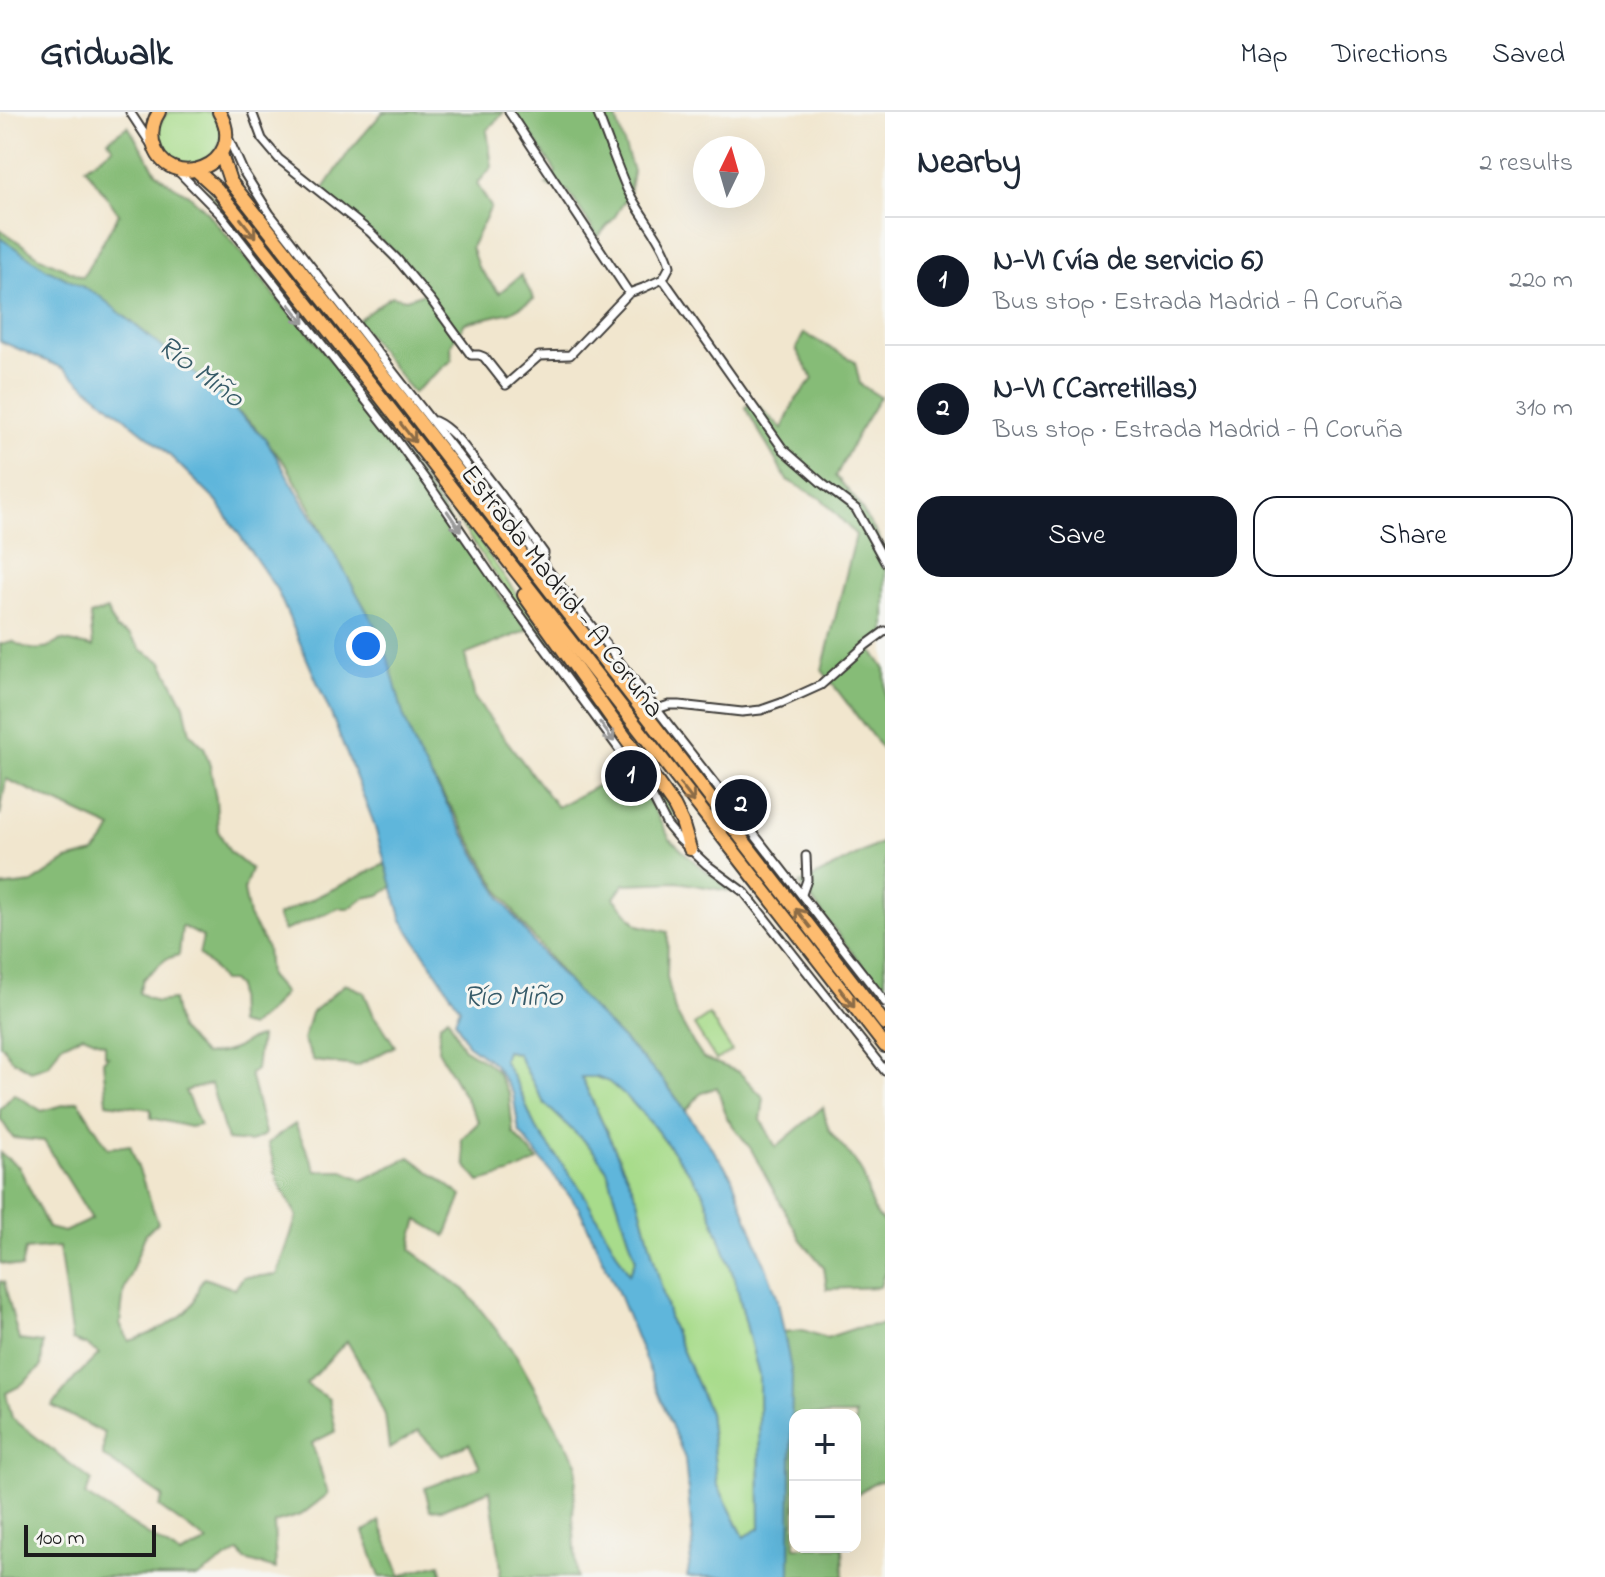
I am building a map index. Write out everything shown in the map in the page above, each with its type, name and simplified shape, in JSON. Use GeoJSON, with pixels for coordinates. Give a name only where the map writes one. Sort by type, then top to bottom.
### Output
{"type":"FeatureCollection","features":[{"type":"Feature","properties":{"kind":"highway"},"geometry":{"type":"LineString","coordinates":[[153,116],[152,136],[159,156],[167,164],[185,171],[206,167],[221,154],[227,135],[219,112]]}},
{"type":"Feature","properties":{"kind":"highway","name":"Estrada Madrid - A Coruña"},"geometry":{"type":"LineString","coordinates":[[221,154],[230,181],[885,1024]]}},
{"type":"Feature","properties":{"kind":"highway","name":"Estrada Madrid - A Coruña"},"geometry":{"type":"LineString","coordinates":[[196,170],[217,189],[885,1046]]}},
{"type":"Feature","properties":{"kind":"highway"},"geometry":{"type":"LineString","coordinates":[[457,497],[674,806],[690,849]]}},
{"type":"Feature","properties":{"kind":"street"},"geometry":{"type":"LineString","coordinates":[[130,112],[155,148]]}},
{"type":"Feature","properties":{"kind":"street"},"geometry":{"type":"LineString","coordinates":[[252,112],[262,139],[279,159],[370,232],[431,300],[471,355],[484,357],[506,385],[539,356],[570,355],[629,293],[663,279],[670,266],[667,253],[628,190],[597,112]]}},
{"type":"Feature","properties":{"kind":"street"},"geometry":{"type":"LineString","coordinates":[[509,112],[629,293]]}},
{"type":"Feature","properties":{"kind":"street"},"geometry":{"type":"LineString","coordinates":[[227,135],[243,171],[270,214],[885,1002]]}},
{"type":"Feature","properties":{"kind":"street"},"geometry":{"type":"LineString","coordinates":[[175,168],[221,215],[393,435],[651,794],[667,825],[706,864],[745,893],[885,1071]]}},
{"type":"Feature","properties":{"kind":"street"},"geometry":{"type":"LineString","coordinates":[[663,279],[783,449],[856,509],[885,562]]}},
{"type":"Feature","properties":{"kind":"street"},"geometry":{"type":"LineString","coordinates":[[657,709],[679,705],[742,712],[761,710],[821,685],[885,631]]}},
{"type":"Feature","properties":{"kind":"street"},"geometry":{"type":"LineString","coordinates":[[802,894],[807,880],[806,856]]}},
{"type":"Feature","properties":{"kind":"green space"},"geometry":{"type":"Polygon","coordinates":[[[168,112],[211,112],[220,127],[221,140],[214,152],[191,165],[178,163],[166,156],[158,133],[168,112]]]}},
{"type":"Feature","properties":{"kind":"green space"},"geometry":{"type":"Polygon","coordinates":[[[383,112],[504,112],[487,130],[492,167],[477,184],[491,207],[471,247],[478,267],[499,293],[521,275],[534,299],[511,312],[465,323],[451,345],[452,360],[413,393],[357,321],[391,296],[406,299],[427,292],[394,251],[321,193],[350,150],[383,112]]]}},
{"type":"Feature","properties":{"kind":"green space"},"geometry":{"type":"Polygon","coordinates":[[[512,112],[614,112],[633,171],[629,194],[598,237],[568,191],[546,185],[556,172],[512,112]]]}},
{"type":"Feature","properties":{"kind":"green space"},"geometry":{"type":"Polygon","coordinates":[[[128,126],[156,172],[203,208],[283,306],[300,321],[417,471],[497,592],[528,630],[465,655],[475,699],[557,807],[627,770],[642,788],[670,839],[734,892],[678,882],[624,884],[614,898],[638,925],[668,932],[667,977],[675,1011],[703,1058],[739,1072],[764,1098],[761,1120],[776,1147],[823,1107],[829,1129],[858,1165],[873,1208],[885,1223],[885,1271],[880,1287],[827,1289],[824,1267],[801,1240],[751,1149],[727,1118],[717,1087],[700,1094],[686,1111],[667,1085],[578,994],[521,922],[416,753],[314,514],[287,466],[252,424],[127,318],[90,297],[0,263],[0,229],[40,257],[83,277],[119,214],[85,167],[113,148],[108,140],[128,126]]]}},
{"type":"Feature","properties":{"kind":"green space"},"geometry":{"type":"Polygon","coordinates":[[[195,183],[209,192],[428,470],[668,803],[680,831],[674,828],[631,758],[517,606],[418,462],[284,289],[195,183]]]}},
{"type":"Feature","properties":{"kind":"green space"},"geometry":{"type":"Polygon","coordinates":[[[804,333],[855,362],[860,384],[880,397],[836,476],[856,500],[885,548],[885,641],[871,649],[885,669],[885,753],[822,670],[856,535],[822,499],[787,480],[745,407],[755,402],[782,429],[794,402],[813,379],[796,349],[804,333]]]}},
{"type":"Feature","properties":{"kind":"green space"},"geometry":{"type":"Polygon","coordinates":[[[107,610],[116,629],[130,635],[142,650],[162,662],[184,705],[190,733],[204,747],[216,799],[218,831],[230,852],[251,869],[244,890],[249,916],[267,948],[269,976],[284,993],[271,1009],[250,1027],[238,1024],[237,987],[231,981],[222,981],[199,955],[203,937],[182,926],[179,955],[166,959],[143,979],[139,993],[156,1002],[173,1000],[179,1029],[204,1055],[228,1051],[260,1037],[256,1070],[250,1074],[265,1133],[250,1142],[227,1140],[211,1084],[185,1091],[200,1125],[190,1127],[151,1118],[151,1109],[107,1103],[103,1061],[108,1056],[105,1055],[105,1044],[83,1035],[61,1045],[49,1065],[31,1071],[11,1059],[0,1045],[0,887],[32,883],[67,860],[94,853],[112,828],[6,779],[0,816],[0,644],[12,641],[37,650],[61,640],[93,647],[90,615],[107,610]]]}},
{"type":"Feature","properties":{"kind":"green space"},"geometry":{"type":"Polygon","coordinates":[[[885,841],[885,991],[800,884],[885,841]]]}},
{"type":"Feature","properties":{"kind":"green space"},"geometry":{"type":"Polygon","coordinates":[[[385,864],[393,886],[380,895],[364,898],[350,908],[339,908],[284,931],[277,916],[385,864]]]}},
{"type":"Feature","properties":{"kind":"green space"},"geometry":{"type":"Polygon","coordinates":[[[345,984],[364,992],[374,1016],[395,1046],[357,1066],[314,1061],[303,1040],[311,1013],[345,984]]]}},
{"type":"Feature","properties":{"kind":"green space"},"geometry":{"type":"Polygon","coordinates":[[[709,1015],[732,1051],[716,1060],[694,1025],[709,1015]]]}},
{"type":"Feature","properties":{"kind":"green space"},"geometry":{"type":"Polygon","coordinates":[[[448,1017],[463,1048],[496,1071],[509,1094],[513,1133],[538,1160],[510,1174],[479,1182],[466,1166],[461,1139],[479,1122],[438,1050],[440,1023],[448,1017]]]}},
{"type":"Feature","properties":{"kind":"green space"},"geometry":{"type":"Polygon","coordinates":[[[505,1051],[517,1053],[544,1103],[592,1149],[607,1170],[636,1260],[629,1275],[582,1191],[535,1127],[503,1060],[505,1051]]]}},
{"type":"Feature","properties":{"kind":"green space"},"geometry":{"type":"Polygon","coordinates":[[[581,1076],[610,1082],[632,1102],[703,1191],[735,1280],[759,1376],[760,1529],[744,1537],[717,1484],[709,1412],[671,1324],[638,1199],[581,1076]]]}},
{"type":"Feature","properties":{"kind":"green space"},"geometry":{"type":"Polygon","coordinates":[[[14,1094],[42,1111],[78,1101],[108,1148],[130,1145],[158,1223],[146,1233],[124,1291],[120,1324],[129,1341],[156,1331],[183,1314],[190,1308],[204,1278],[235,1289],[243,1277],[277,1275],[297,1216],[279,1183],[268,1143],[295,1124],[316,1171],[343,1171],[363,1180],[410,1157],[462,1196],[446,1236],[418,1220],[411,1250],[465,1290],[516,1355],[577,1463],[573,1516],[577,1577],[499,1577],[501,1568],[490,1490],[442,1509],[430,1510],[425,1488],[480,1467],[469,1444],[442,1456],[418,1431],[389,1449],[385,1415],[347,1341],[306,1384],[329,1399],[336,1431],[312,1443],[328,1494],[301,1515],[274,1523],[276,1569],[245,1560],[239,1551],[198,1577],[0,1577],[0,1281],[4,1282],[19,1340],[43,1343],[41,1367],[20,1386],[6,1393],[12,1418],[92,1481],[85,1495],[180,1555],[208,1542],[159,1507],[163,1497],[103,1456],[104,1433],[52,1406],[99,1354],[72,1340],[59,1247],[25,1250],[21,1268],[0,1263],[0,1153],[19,1167],[48,1228],[64,1232],[92,1219],[44,1141],[13,1138],[0,1118],[0,1109],[14,1094]]]}},
{"type":"Feature","properties":{"kind":"green space"},"geometry":{"type":"Polygon","coordinates":[[[885,1324],[885,1481],[861,1492],[861,1409],[789,1409],[789,1553],[843,1553],[844,1577],[782,1577],[784,1332],[803,1330],[826,1338],[856,1328],[885,1324]]]}},
{"type":"Feature","properties":{"kind":"green space"},"geometry":{"type":"Polygon","coordinates":[[[379,1521],[401,1576],[440,1564],[443,1577],[380,1577],[364,1532],[379,1521]]]}},
{"type":"Feature","properties":{"kind":"water","name":"Río Miño"},"geometry":{"type":"Polygon","coordinates":[[[0,238],[47,269],[97,294],[205,382],[265,438],[375,626],[418,754],[503,901],[536,946],[584,1000],[664,1081],[731,1175],[777,1296],[792,1375],[792,1409],[789,1409],[790,1577],[687,1577],[693,1545],[685,1459],[617,1290],[579,1208],[519,1131],[513,1093],[493,1063],[467,1044],[455,1020],[460,1008],[402,920],[373,821],[277,590],[217,502],[160,446],[63,368],[0,341],[0,238]],[[506,1051],[503,1060],[535,1127],[582,1191],[629,1274],[636,1260],[607,1170],[592,1149],[544,1103],[517,1053],[506,1051]],[[581,1077],[638,1199],[671,1324],[709,1412],[717,1484],[744,1537],[760,1528],[759,1376],[735,1280],[703,1191],[632,1102],[609,1082],[596,1077],[581,1077]]]}},
{"type":"Feature","properties":{"kind":"place","name":"N-VI (vía de servicio 6)"},"geometry":{"type":"Point","coordinates":[631,776]}},
{"type":"Feature","properties":{"kind":"place","name":"N-VI (Carretillas)"},"geometry":{"type":"Point","coordinates":[741,805]}}]}
